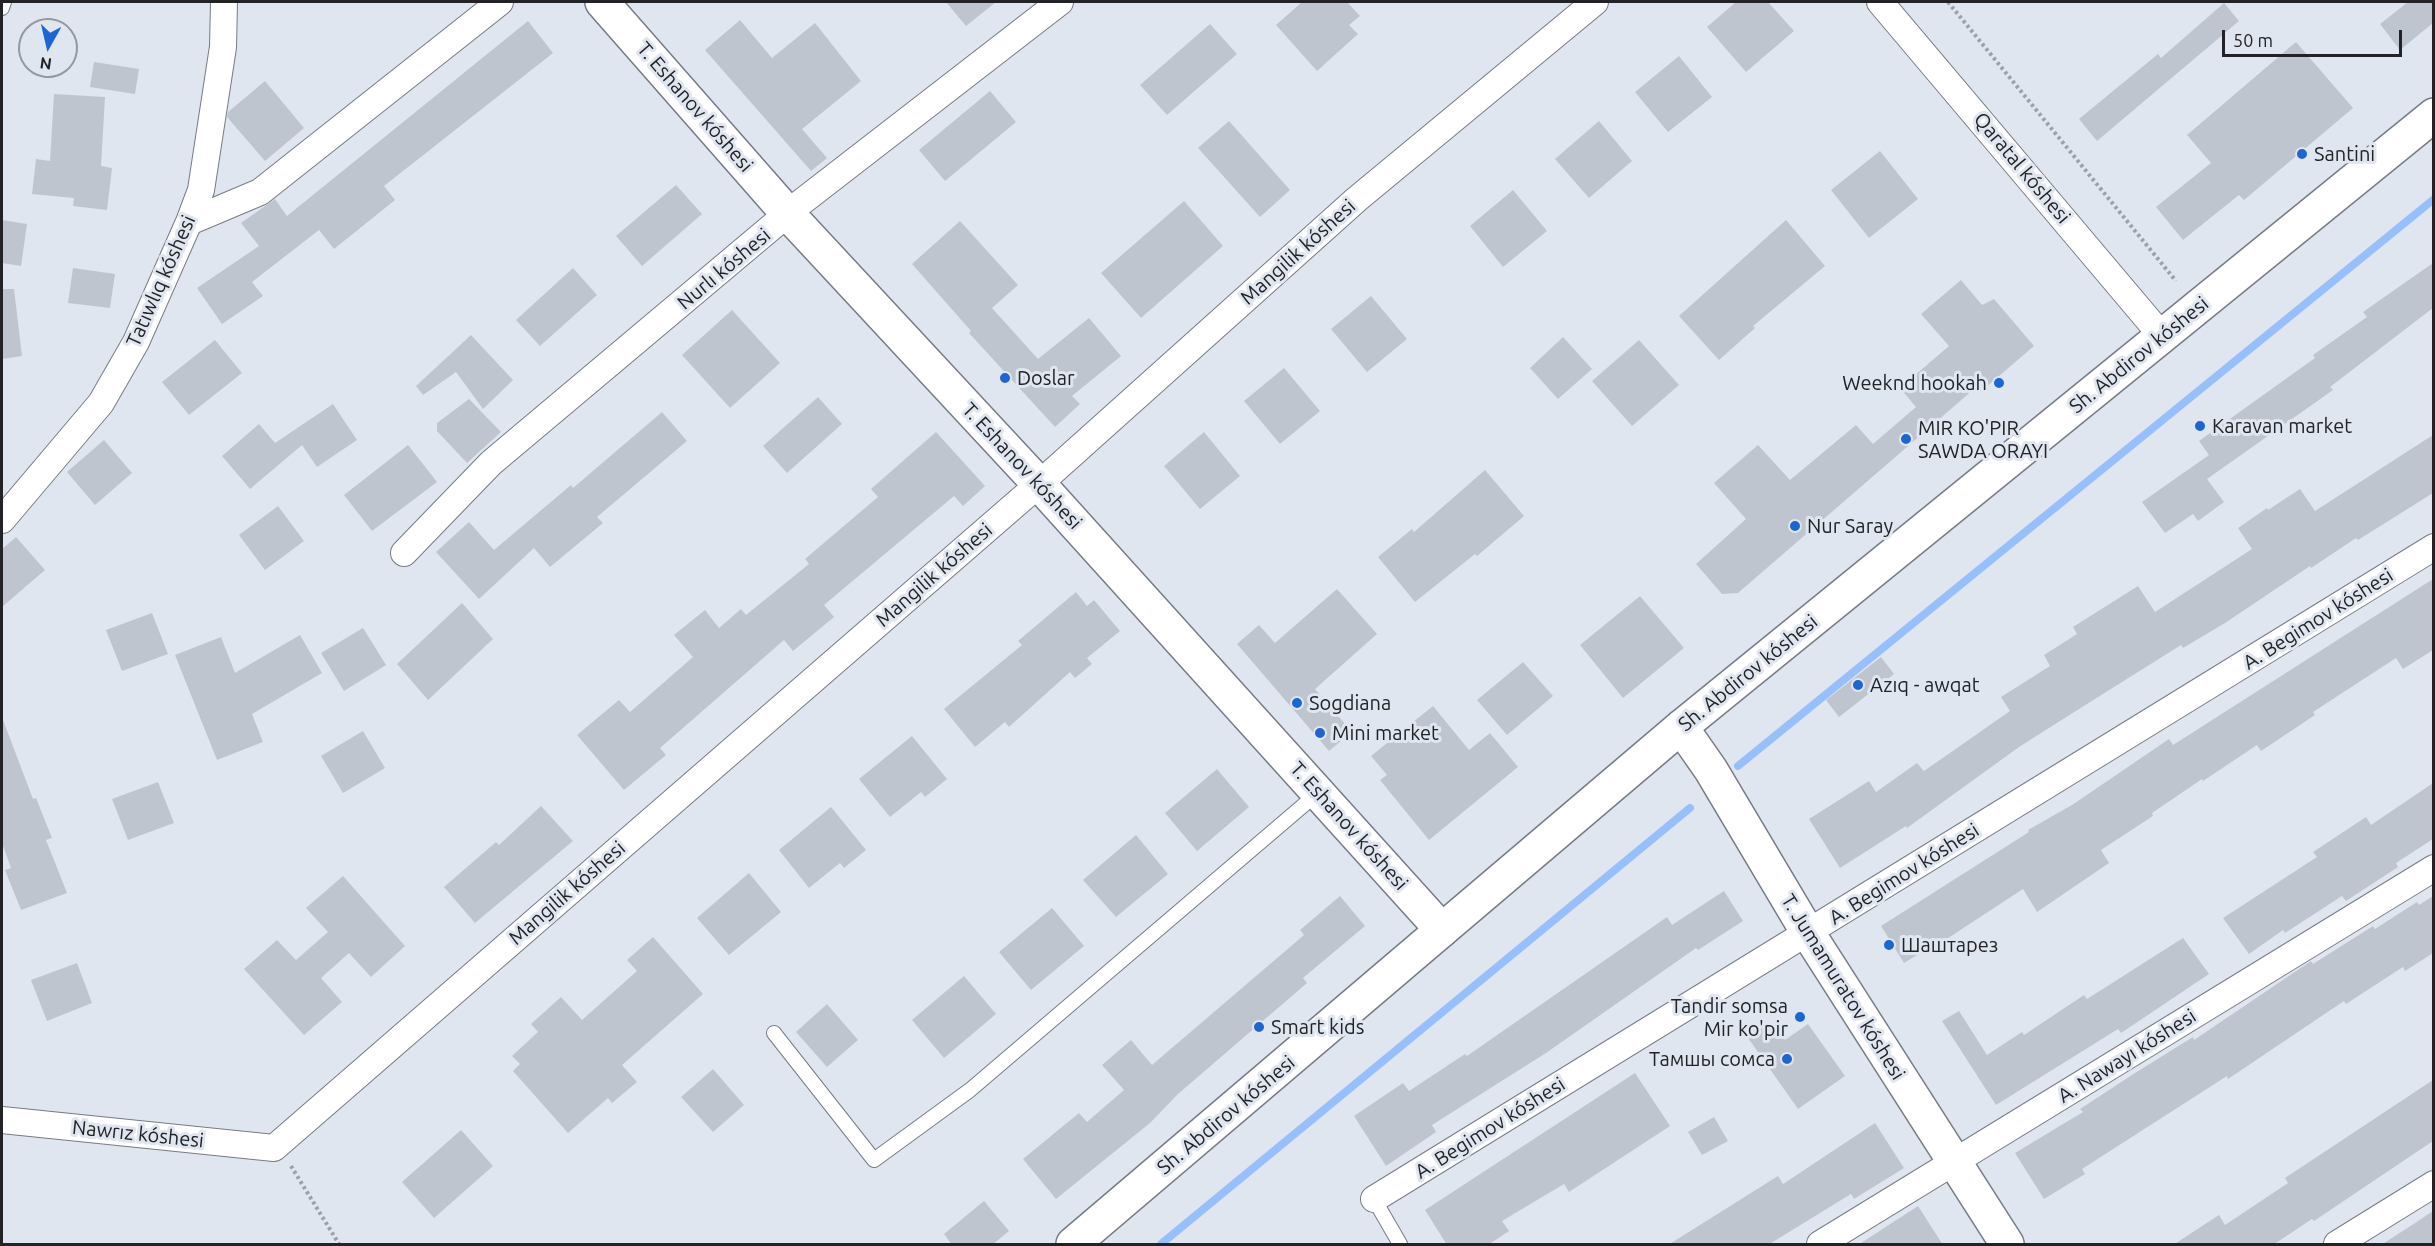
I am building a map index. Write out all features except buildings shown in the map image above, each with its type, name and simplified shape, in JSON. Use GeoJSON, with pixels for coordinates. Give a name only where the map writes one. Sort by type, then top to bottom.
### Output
{"type":"FeatureCollection","features":[{"type":"Feature","properties":{"kind":"main road","name":"T. Eshanov kóshesi"},"geometry":{"type":"LineString","coordinates":[[602,2],[789,214],[1039,484],[1442,930]]}},
{"type":"Feature","properties":{"kind":"main road","name":"Sh. Abdirov kóshesi"},"geometry":{"type":"LineString","coordinates":[[1073,1245],[1681,727],[2433,115]]}},
{"type":"Feature","properties":{"kind":"main road","name":"T. Jumamuratov kóshesi"},"geometry":{"type":"LineString","coordinates":[[1681,727],[1711,770],[1808,933],[2007,1245]]}},
{"type":"Feature","properties":{"kind":"street","name":"Tatıwlıq kóshesi"},"geometry":{"type":"LineString","coordinates":[[2,520],[101,403],[136,342],[189,222],[201,190],[223,47],[224,2]]}},
{"type":"Feature","properties":{"kind":"street"},"geometry":{"type":"LineString","coordinates":[[189,222],[260,192],[500,2]]}},
{"type":"Feature","properties":{"kind":"street","name":"Nurlı kóshesi"},"geometry":{"type":"LineString","coordinates":[[404,553],[491,464],[789,214],[1060,2]]}},
{"type":"Feature","properties":{"kind":"street","name":"Mangilik kóshesi"},"geometry":{"type":"LineString","coordinates":[[275,1147],[1039,484],[1357,199],[1595,2]]}},
{"type":"Feature","properties":{"kind":"street","name":"Qaratal kóshesi"},"geometry":{"type":"LineString","coordinates":[[1880,2],[2162,336]]}},
{"type":"Feature","properties":{"kind":"street","name":"A. Begimov kóshesi"},"geometry":{"type":"LineString","coordinates":[[1374,1199],[2433,547]]}},
{"type":"Feature","properties":{"kind":"street","name":"A. Nawayı kóshesi"},"geometry":{"type":"LineString","coordinates":[[1820,1245],[2433,868]]}},
{"type":"Feature","properties":{"kind":"street","name":"Nawrız kóshesi"},"geometry":{"type":"LineString","coordinates":[[2,1120],[275,1147]]}},
{"type":"Feature","properties":{"kind":"street"},"geometry":{"type":"LineString","coordinates":[[2337,1245],[2433,1184]]}},
{"type":"Feature","properties":{"kind":"lane"},"geometry":{"type":"LineString","coordinates":[[2,8],[4,2]]}},
{"type":"Feature","properties":{"kind":"lane"},"geometry":{"type":"LineString","coordinates":[[774,1033],[874,1160],[970,1090],[1319,792]]}},
{"type":"Feature","properties":{"kind":"lane"},"geometry":{"type":"LineString","coordinates":[[1374,1199],[1400,1245]]}},
{"type":"Feature","properties":{"kind":"path"},"geometry":{"type":"LineString","coordinates":[[1948,2],[2176,281]]}},
{"type":"Feature","properties":{"kind":"path"},"geometry":{"type":"LineString","coordinates":[[275,1147],[339,1245]]}},
{"type":"Feature","properties":{"kind":"waterway"},"geometry":{"type":"LineString","coordinates":[[1738,766],[2434,199]]}},
{"type":"Feature","properties":{"kind":"waterway"},"geometry":{"type":"LineString","coordinates":[[1161,1244],[1690,808]]}},
{"type":"Feature","properties":{"kind":"place","name":"Santini"},"geometry":{"type":"Point","coordinates":[2302,154]}},
{"type":"Feature","properties":{"kind":"place","name":"Doslar"},"geometry":{"type":"Point","coordinates":[1005,378]}},
{"type":"Feature","properties":{"kind":"place","name":"Weeknd hookah"},"geometry":{"type":"Point","coordinates":[1999,383]}},
{"type":"Feature","properties":{"kind":"place","name":"Karavan market"},"geometry":{"type":"Point","coordinates":[2200,426]}},
{"type":"Feature","properties":{"kind":"place","name":"MIR KO'PIR SAWDA ORAYI"},"geometry":{"type":"Point","coordinates":[1906,439]}},
{"type":"Feature","properties":{"kind":"place","name":"Nur Saray"},"geometry":{"type":"Point","coordinates":[1795,526]}},
{"type":"Feature","properties":{"kind":"place","name":"Azıq - awqat"},"geometry":{"type":"Point","coordinates":[1858,685]}},
{"type":"Feature","properties":{"kind":"place","name":"Sogdiana"},"geometry":{"type":"Point","coordinates":[1297,703]}},
{"type":"Feature","properties":{"kind":"place","name":"Mini market"},"geometry":{"type":"Point","coordinates":[1320,733]}},
{"type":"Feature","properties":{"kind":"place","name":"Шаштарез"},"geometry":{"type":"Point","coordinates":[1889,945]}},
{"type":"Feature","properties":{"kind":"place","name":"Tandir somsa Mir ko'pir"},"geometry":{"type":"Point","coordinates":[1800,1017]}},
{"type":"Feature","properties":{"kind":"place","name":"Smart kids"},"geometry":{"type":"Point","coordinates":[1259,1027]}},
{"type":"Feature","properties":{"kind":"place","name":"Тамшы сомса"},"geometry":{"type":"Point","coordinates":[1787,1059]}}]}
